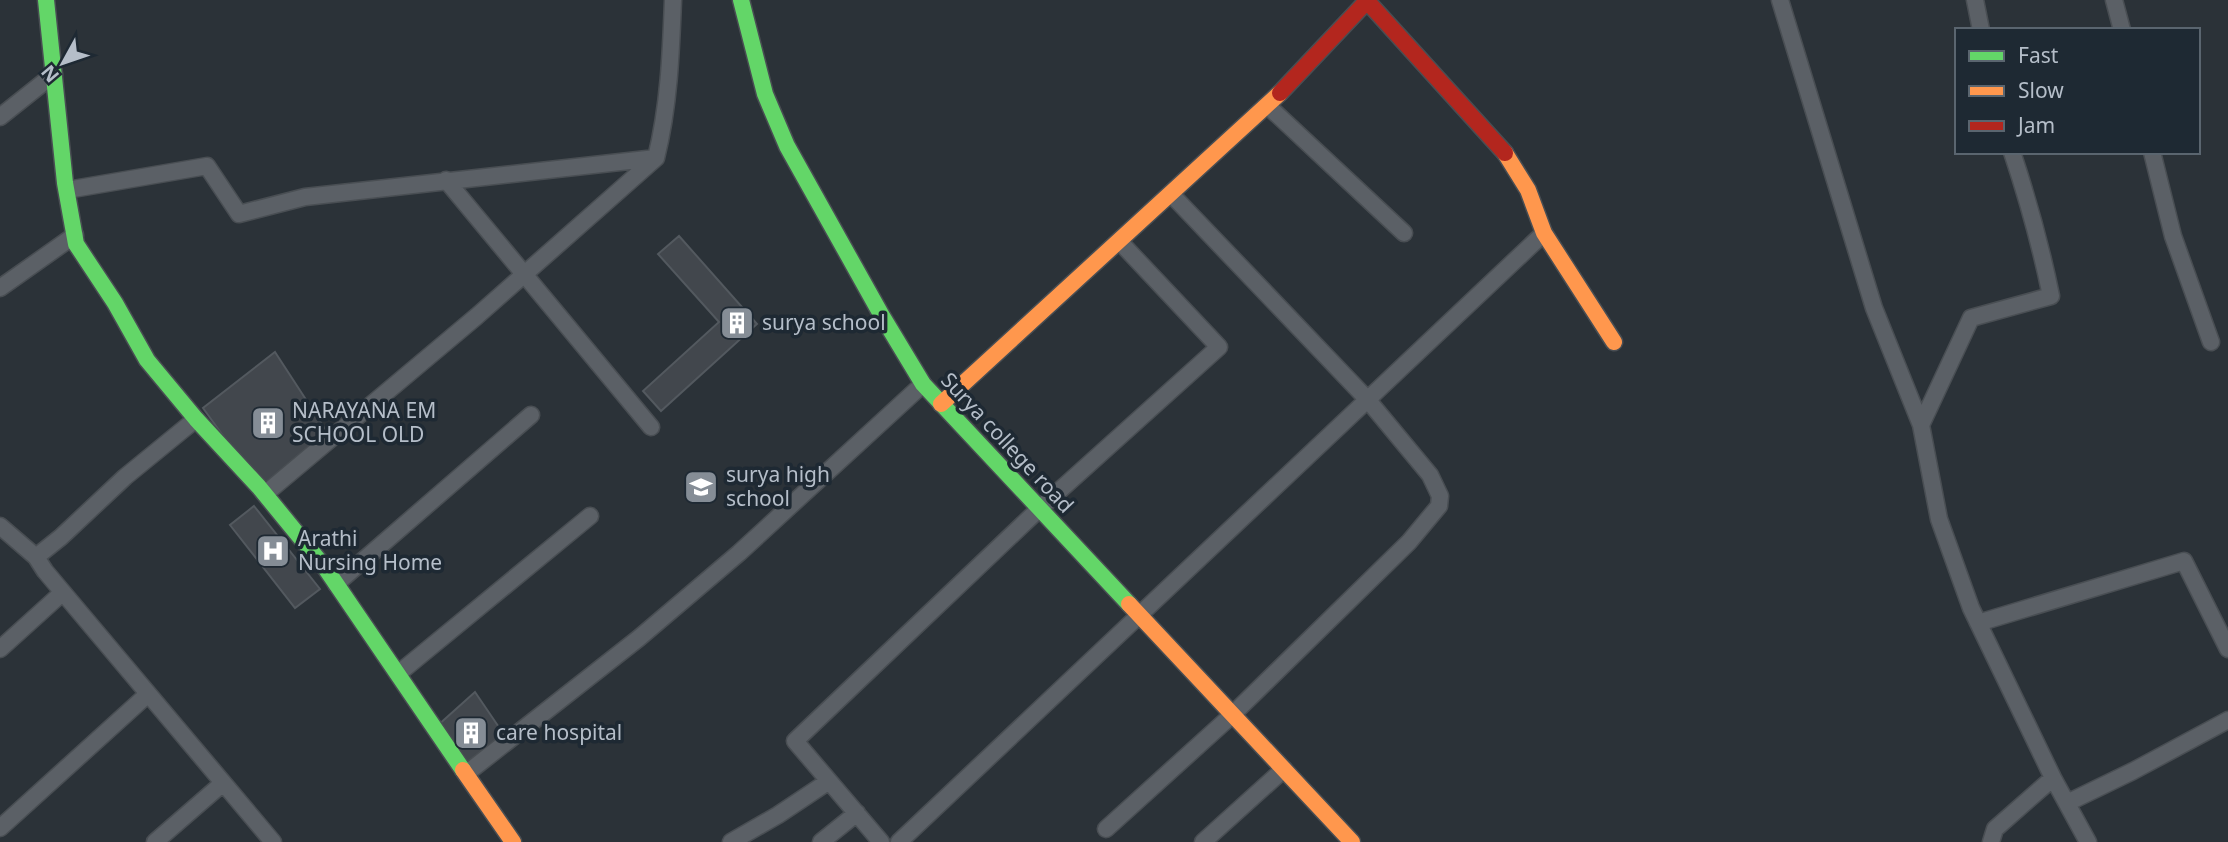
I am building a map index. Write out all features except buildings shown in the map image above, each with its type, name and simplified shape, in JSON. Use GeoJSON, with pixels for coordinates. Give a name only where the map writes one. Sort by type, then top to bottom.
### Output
{"type":"FeatureCollection","features":[{"type":"Feature","properties":{"kind":"street"},"geometry":{"type":"LineString","coordinates":[[46,0],[67,190],[76,244],[115,303],[147,360],[196,419],[265,494],[336,584],[513,842]]}},
{"type":"Feature","properties":{"kind":"street"},"geometry":{"type":"LineString","coordinates":[[265,494],[477,316],[656,158],[664,126],[672,49],[673,0]]}},
{"type":"Feature","properties":{"kind":"street","name":"Surya college road"},"geometry":{"type":"LineString","coordinates":[[741,0],[765,94],[787,146],[923,384],[1352,842]]}},
{"type":"Feature","properties":{"kind":"street"},"geometry":{"type":"LineString","coordinates":[[941,404],[1121,243],[1268,106],[1370,0],[1504,151],[1528,190],[1544,233],[1614,342]]}},
{"type":"Feature","properties":{"kind":"street"},"geometry":{"type":"LineString","coordinates":[[1780,0],[1874,308],[1921,425],[1939,519],[1978,623],[2053,779],[2088,842]]}},
{"type":"Feature","properties":{"kind":"street"},"geometry":{"type":"LineString","coordinates":[[1975,0],[1981,28]]}},
{"type":"Feature","properties":{"kind":"street"},"geometry":{"type":"LineString","coordinates":[[2114,0],[2121,28]]}},
{"type":"Feature","properties":{"kind":"street"},"geometry":{"type":"LineString","coordinates":[[0,117],[54,74]]}},
{"type":"Feature","properties":{"kind":"street"},"geometry":{"type":"LineString","coordinates":[[1268,106],[1404,233]]}},
{"type":"Feature","properties":{"kind":"street"},"geometry":{"type":"LineString","coordinates":[[1921,425],[1971,318],[2051,296],[2038,233],[2029,212],[2013,154]]}},
{"type":"Feature","properties":{"kind":"street"},"geometry":{"type":"LineString","coordinates":[[2152,154],[2173,236],[2211,342]]}},
{"type":"Feature","properties":{"kind":"street"},"geometry":{"type":"LineString","coordinates":[[67,190],[207,166],[239,214],[304,197],[656,158]]}},
{"type":"Feature","properties":{"kind":"street"},"geometry":{"type":"LineString","coordinates":[[446,180],[651,427]]}},
{"type":"Feature","properties":{"kind":"street"},"geometry":{"type":"LineString","coordinates":[[1107,828],[1232,715],[1409,542],[1439,506],[1440,496],[1430,475],[1367,399],[1172,195]]}},
{"type":"Feature","properties":{"kind":"street"},"geometry":{"type":"LineString","coordinates":[[899,842],[1544,233]]}},
{"type":"Feature","properties":{"kind":"street"},"geometry":{"type":"LineString","coordinates":[[0,288],[75,235]]}},
{"type":"Feature","properties":{"kind":"street"},"geometry":{"type":"LineString","coordinates":[[881,842],[795,741],[1039,509],[1219,347],[1121,243]]}},
{"type":"Feature","properties":{"kind":"street"},"geometry":{"type":"LineString","coordinates":[[467,773],[639,638],[729,561],[923,384]]}},
{"type":"Feature","properties":{"kind":"street"},"geometry":{"type":"LineString","coordinates":[[336,584],[531,415]]}},
{"type":"Feature","properties":{"kind":"street"},"geometry":{"type":"LineString","coordinates":[[36,557],[125,477],[196,419]]}},
{"type":"Feature","properties":{"kind":"street"},"geometry":{"type":"LineString","coordinates":[[398,673],[590,516]]}},
{"type":"Feature","properties":{"kind":"street"},"geometry":{"type":"LineString","coordinates":[[0,526],[36,557],[62,593],[273,842]]}},
{"type":"Feature","properties":{"kind":"street"},"geometry":{"type":"LineString","coordinates":[[1978,623],[2185,561],[2228,649]]}},
{"type":"Feature","properties":{"kind":"street"},"geometry":{"type":"LineString","coordinates":[[0,649],[62,593]]}},
{"type":"Feature","properties":{"kind":"street"},"geometry":{"type":"LineString","coordinates":[[0,828],[148,695]]}},
{"type":"Feature","properties":{"kind":"street"},"geometry":{"type":"LineString","coordinates":[[2067,803],[2228,720]]}},
{"type":"Feature","properties":{"kind":"street"},"geometry":{"type":"LineString","coordinates":[[1203,842],[1284,769]]}},
{"type":"Feature","properties":{"kind":"street"},"geometry":{"type":"LineString","coordinates":[[1991,842],[1995,829],[2053,779]]}},
{"type":"Feature","properties":{"kind":"street"},"geometry":{"type":"LineString","coordinates":[[731,842],[829,781]]}},
{"type":"Feature","properties":{"kind":"street"},"geometry":{"type":"LineString","coordinates":[[155,842],[223,783]]}},
{"type":"Feature","properties":{"kind":"street"},"geometry":{"type":"LineString","coordinates":[[821,842],[857,813]]}},
{"type":"Feature","properties":{"kind":"traffic: fast"},"geometry":{"type":"LineString","coordinates":[[46,0],[65,183],[76,244],[115,303],[147,360],[196,419],[259,487],[326,569],[463,770]]}},
{"type":"Feature","properties":{"kind":"traffic: fast"},"geometry":{"type":"LineString","coordinates":[[741,0],[765,94],[787,146],[923,384],[1129,604]]}},
{"type":"Feature","properties":{"kind":"traffic: slow"},"geometry":{"type":"LineString","coordinates":[[941,404],[1280,93]]}},
{"type":"Feature","properties":{"kind":"traffic: slow"},"geometry":{"type":"LineString","coordinates":[[1505,153],[1528,190],[1544,233],[1614,342]]}},
{"type":"Feature","properties":{"kind":"traffic: slow"},"geometry":{"type":"LineString","coordinates":[[1129,604],[1352,842]]}},
{"type":"Feature","properties":{"kind":"traffic: slow"},"geometry":{"type":"LineString","coordinates":[[463,770],[513,842]]}},
{"type":"Feature","properties":{"kind":"traffic: jam"},"geometry":{"type":"LineString","coordinates":[[1280,93],[1367,1],[1505,153]]}},
{"type":"Feature","properties":{"kind":"place","name":"surya school"},"geometry":{"type":"Point","coordinates":[737,323]}},
{"type":"Feature","properties":{"kind":"place","name":"NARAYANA EM SCHOOL OLD"},"geometry":{"type":"Point","coordinates":[268,423]}},
{"type":"Feature","properties":{"kind":"place","name":"surya high school"},"geometry":{"type":"Point","coordinates":[701,487]}},
{"type":"Feature","properties":{"kind":"place","name":"Arathi Nursing Home"},"geometry":{"type":"Point","coordinates":[273,551]}},
{"type":"Feature","properties":{"kind":"place","name":"care hospital"},"geometry":{"type":"Point","coordinates":[471,733]}}]}
